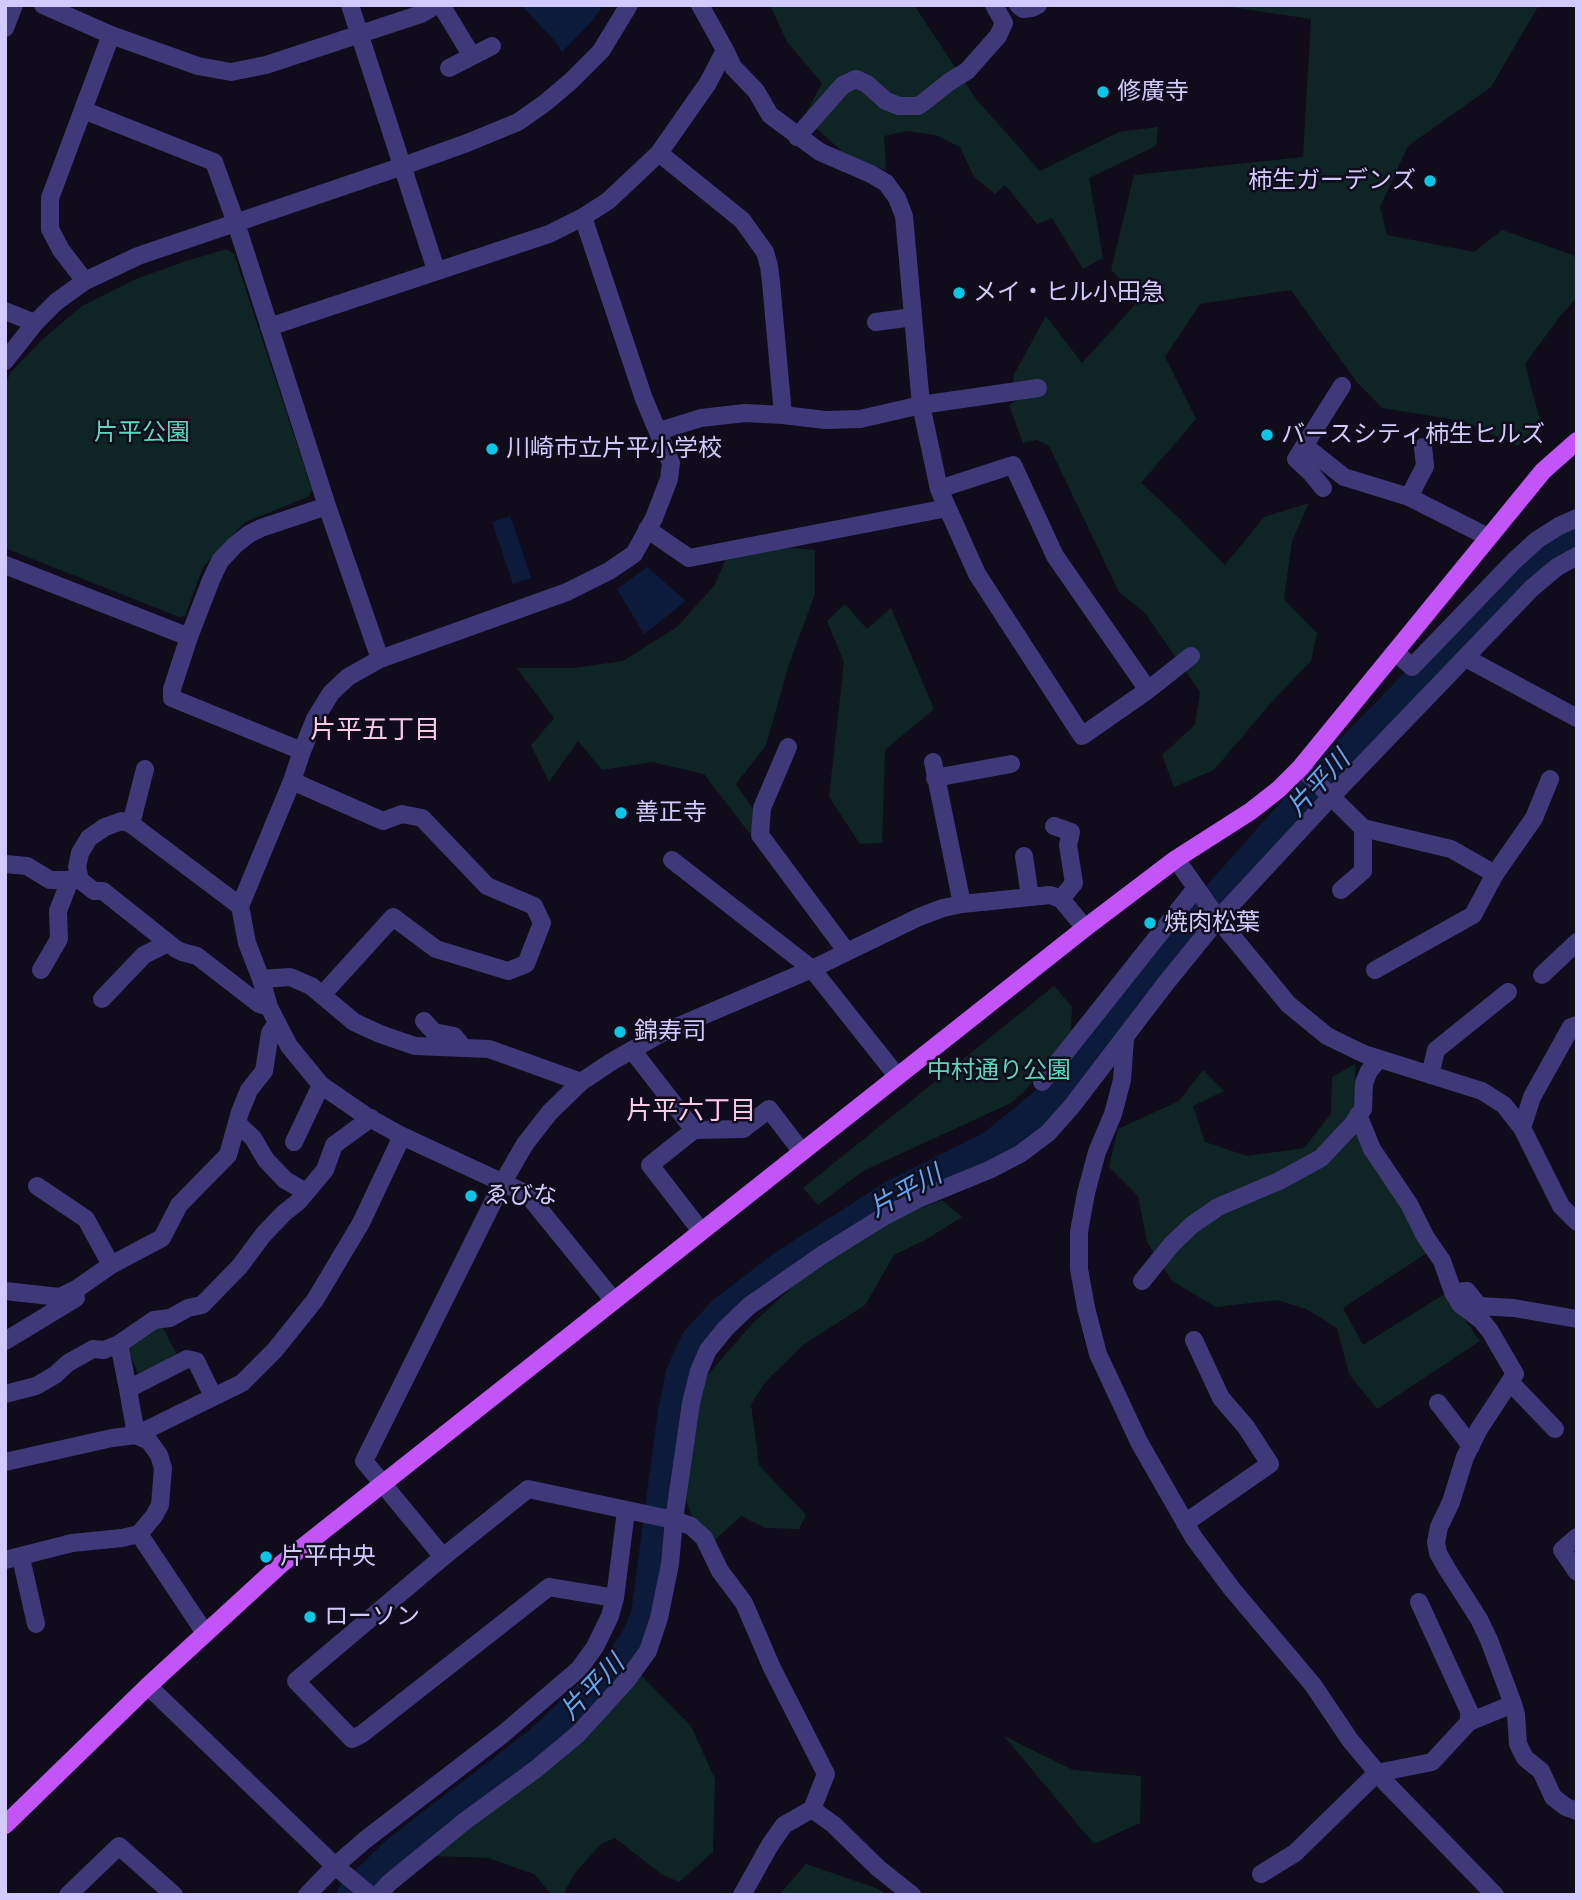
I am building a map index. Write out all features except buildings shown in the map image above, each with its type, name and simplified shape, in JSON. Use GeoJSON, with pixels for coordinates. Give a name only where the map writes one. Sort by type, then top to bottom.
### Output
{"type":"FeatureCollection","features":[{"type":"Feature","properties":{"kind":"main road"},"geometry":{"type":"LineString","coordinates":[[5,1825],[148,1686],[280,1565],[1085,928],[1176,859],[1251,811],[1305,770],[1395,652],[1488,537],[1543,471],[1577,441]]}},
{"type":"Feature","properties":{"kind":"street"},"geometry":{"type":"LineString","coordinates":[[5,28],[14,5]]}},
{"type":"Feature","properties":{"kind":"street"},"geometry":{"type":"LineString","coordinates":[[43,5],[111,35],[198,66],[230,72],[266,65],[421,14],[439,5],[472,56]]}},
{"type":"Feature","properties":{"kind":"street"},"geometry":{"type":"LineString","coordinates":[[350,5],[436,270]]}},
{"type":"Feature","properties":{"kind":"street"},"geometry":{"type":"LineString","coordinates":[[5,361],[35,323],[57,302],[85,281],[138,256],[403,166],[518,122],[571,81],[601,51],[629,5]]}},
{"type":"Feature","properties":{"kind":"street"},"geometry":{"type":"LineString","coordinates":[[700,5],[733,67],[756,91],[770,115],[820,152],[871,174],[886,184],[897,198],[904,216],[921,405],[939,489],[977,574],[1082,736],[1191,656]]}},
{"type":"Feature","properties":{"kind":"street"},"geometry":{"type":"LineString","coordinates":[[797,136],[843,85],[856,79],[867,84],[886,101],[899,106],[918,106],[967,71],[998,36],[1004,23],[994,5]]}},
{"type":"Feature","properties":{"kind":"street"},"geometry":{"type":"LineString","coordinates":[[1018,5],[1023,9],[1038,5]]}},
{"type":"Feature","properties":{"kind":"street"},"geometry":{"type":"LineString","coordinates":[[85,281],[61,250],[50,229],[50,198],[111,35]]}},
{"type":"Feature","properties":{"kind":"street"},"geometry":{"type":"LineString","coordinates":[[449,68],[492,46]]}},
{"type":"Feature","properties":{"kind":"street"},"geometry":{"type":"LineString","coordinates":[[269,327],[549,233],[583,217],[608,201],[659,153],[708,83],[725,50]]}},
{"type":"Feature","properties":{"kind":"street"},"geometry":{"type":"LineString","coordinates":[[83,110],[214,162],[380,659]]}},
{"type":"Feature","properties":{"kind":"street"},"geometry":{"type":"LineString","coordinates":[[659,153],[742,220],[765,252],[771,274],[783,415]]}},
{"type":"Feature","properties":{"kind":"street"},"geometry":{"type":"LineString","coordinates":[[583,217],[644,399],[671,463],[669,479],[647,529],[634,554],[609,572],[567,592],[380,659],[348,677],[331,693],[315,719],[240,906],[247,943],[273,1015],[289,1046],[321,1085],[402,1136],[527,1194],[614,1301]]}},
{"type":"Feature","properties":{"kind":"street"},"geometry":{"type":"LineString","coordinates":[[5,311],[35,323]]}},
{"type":"Feature","properties":{"kind":"street"},"geometry":{"type":"LineString","coordinates":[[876,322],[913,317]]}},
{"type":"Feature","properties":{"kind":"street"},"geometry":{"type":"LineString","coordinates":[[1323,488],[1296,459],[1342,386]]}},
{"type":"Feature","properties":{"kind":"street"},"geometry":{"type":"LineString","coordinates":[[659,431],[701,418],[745,413],[825,420],[860,419],[921,405],[1038,388]]}},
{"type":"Feature","properties":{"kind":"street"},"geometry":{"type":"LineString","coordinates":[[1304,446],[1345,477],[1409,497],[1488,537]]}},
{"type":"Feature","properties":{"kind":"street"},"geometry":{"type":"LineString","coordinates":[[1409,497],[1425,466],[1423,447]]}},
{"type":"Feature","properties":{"kind":"street"},"geometry":{"type":"LineString","coordinates":[[939,489],[1013,465],[1055,555],[1148,690]]}},
{"type":"Feature","properties":{"kind":"street"},"geometry":{"type":"LineString","coordinates":[[302,751],[172,698],[172,689],[189,637],[220,561],[249,534],[327,506]]}},
{"type":"Feature","properties":{"kind":"street"},"geometry":{"type":"LineString","coordinates":[[647,529],[689,558],[947,508]]}},
{"type":"Feature","properties":{"kind":"street"},"geometry":{"type":"LineString","coordinates":[[1395,652],[1412,667],[1537,540],[1559,526],[1577,519]]}},
{"type":"Feature","properties":{"kind":"street"},"geometry":{"type":"LineString","coordinates":[[1042,1082],[1207,902],[1332,796],[1532,588],[1557,567],[1577,555]]}},
{"type":"Feature","properties":{"kind":"street"},"geometry":{"type":"LineString","coordinates":[[5,565],[189,637]]}},
{"type":"Feature","properties":{"kind":"street"},"geometry":{"type":"LineString","coordinates":[[1466,658],[1577,718]]}},
{"type":"Feature","properties":{"kind":"street"},"geometry":{"type":"LineString","coordinates":[[788,747],[762,807],[760,835],[847,952]]}},
{"type":"Feature","properties":{"kind":"street"},"geometry":{"type":"LineString","coordinates":[[962,904],[934,770],[1011,764]]}},
{"type":"Feature","properties":{"kind":"street"},"geometry":{"type":"LineString","coordinates":[[131,824],[145,769]]}},
{"type":"Feature","properties":{"kind":"street"},"geometry":{"type":"LineString","coordinates":[[1305,770],[1363,828],[1451,849],[1495,874]]}},
{"type":"Feature","properties":{"kind":"street"},"geometry":{"type":"LineString","coordinates":[[1375,970],[1473,915],[1495,874],[1534,818],[1550,779]]}},
{"type":"Feature","properties":{"kind":"street"},"geometry":{"type":"LineString","coordinates":[[292,781],[383,821],[402,814],[422,818],[487,886],[534,906],[542,923],[526,964],[508,971],[436,949],[393,917],[322,995]]}},
{"type":"Feature","properties":{"kind":"street"},"geometry":{"type":"LineString","coordinates":[[41,970],[59,939],[58,911],[75,880],[80,853],[89,838],[105,827],[122,821],[131,824],[240,906]]}},
{"type":"Feature","properties":{"kind":"street"},"geometry":{"type":"LineString","coordinates":[[1341,890],[1363,871],[1363,828]]}},
{"type":"Feature","properties":{"kind":"street"},"geometry":{"type":"LineString","coordinates":[[1061,900],[1074,883],[1063,829]]}},
{"type":"Feature","properties":{"kind":"street"},"geometry":{"type":"LineString","coordinates":[[1024,856],[1030,897]]}},
{"type":"Feature","properties":{"kind":"street"},"geometry":{"type":"LineString","coordinates":[[1176,859],[1289,1004],[1327,1036],[1364,1054],[1482,1091],[1504,1104],[1522,1128],[1561,1206],[1577,1222]]}},
{"type":"Feature","properties":{"kind":"street"},"geometry":{"type":"LineString","coordinates":[[672,860],[812,969],[897,1076]]}},
{"type":"Feature","properties":{"kind":"street"},"geometry":{"type":"LineString","coordinates":[[5,864],[27,866],[50,880],[75,880],[94,891],[103,891],[168,943],[182,952],[197,956],[273,1015]]}},
{"type":"Feature","properties":{"kind":"street"},"geometry":{"type":"LineString","coordinates":[[443,1557],[364,1461],[503,1182],[525,1144],[550,1112],[581,1082],[660,1034],[812,969],[919,917],[962,904],[1050,895],[1061,900],[1085,928]]}},
{"type":"Feature","properties":{"kind":"street"},"geometry":{"type":"LineString","coordinates":[[378,1895],[465,1821],[536,1769],[578,1734],[627,1680],[648,1651],[659,1618],[670,1564],[672,1520],[691,1403],[699,1371],[708,1350],[726,1328],[749,1306],[883,1217],[918,1199],[989,1170],[1020,1154],[1048,1133],[1072,1106],[1166,983],[1207,902]]}},
{"type":"Feature","properties":{"kind":"street"},"geometry":{"type":"LineString","coordinates":[[1542,975],[1577,942]]}},
{"type":"Feature","properties":{"kind":"street"},"geometry":{"type":"LineString","coordinates":[[102,999],[144,955],[168,943]]}},
{"type":"Feature","properties":{"kind":"street"},"geometry":{"type":"LineString","coordinates":[[261,979],[290,977],[311,986],[354,1022],[415,1046],[489,1049],[581,1082]]}},
{"type":"Feature","properties":{"kind":"street"},"geometry":{"type":"LineString","coordinates":[[1430,1075],[1436,1050],[1508,992]]}},
{"type":"Feature","properties":{"kind":"street"},"geometry":{"type":"LineString","coordinates":[[5,1291],[60,1297],[111,1265],[162,1238],[179,1205],[228,1156],[249,1090],[264,1071],[273,1015]]}},
{"type":"Feature","properties":{"kind":"street"},"geometry":{"type":"LineString","coordinates":[[424,1021],[434,1032],[454,1036],[463,1047]]}},
{"type":"Feature","properties":{"kind":"street"},"geometry":{"type":"LineString","coordinates":[[1522,1128],[1532,1097],[1571,1027],[1577,1025]]}},
{"type":"Feature","properties":{"kind":"street"},"geometry":{"type":"LineString","coordinates":[[1125,1038],[1122,1080],[1113,1114],[1097,1152],[1079,1232],[1079,1269],[1098,1354],[1139,1442],[1194,1538],[1313,1685],[1350,1740],[1377,1773],[1495,1895]]}},
{"type":"Feature","properties":{"kind":"street"},"geometry":{"type":"LineString","coordinates":[[632,1050],[694,1130]]}},
{"type":"Feature","properties":{"kind":"street"},"geometry":{"type":"LineString","coordinates":[[1142,1282],[1172,1244],[1192,1225],[1218,1207],[1279,1181],[1321,1158],[1363,1109],[1364,1083],[1369,1071],[1379,1059]]}},
{"type":"Feature","properties":{"kind":"street"},"geometry":{"type":"LineString","coordinates":[[294,1142],[321,1085]]}},
{"type":"Feature","properties":{"kind":"street"},"geometry":{"type":"LineString","coordinates":[[701,1231],[650,1165],[694,1130],[743,1129],[769,1109],[802,1152]]}},
{"type":"Feature","properties":{"kind":"street"},"geometry":{"type":"LineString","coordinates":[[1359,1115],[1372,1149],[1409,1204],[1425,1236],[1442,1261],[1460,1304],[1481,1320],[1490,1331],[1515,1374],[1468,1451],[1451,1503],[1439,1527],[1436,1542],[1438,1553],[1489,1640],[1513,1704],[1518,1744],[1525,1758],[1541,1771],[1553,1797],[1577,1811]]}},
{"type":"Feature","properties":{"kind":"street"},"geometry":{"type":"LineString","coordinates":[[5,1394],[36,1386],[93,1349],[104,1350],[119,1344],[154,1320],[170,1318],[188,1308],[202,1305],[240,1266],[263,1235],[299,1202],[325,1170],[334,1145],[370,1118]]}},
{"type":"Feature","properties":{"kind":"street"},"geometry":{"type":"LineString","coordinates":[[237,1123],[253,1138],[266,1160],[285,1181],[306,1192]]}},
{"type":"Feature","properties":{"kind":"street"},"geometry":{"type":"LineString","coordinates":[[5,1462],[136,1435],[243,1383],[275,1350],[315,1300],[361,1223],[402,1136]]}},
{"type":"Feature","properties":{"kind":"street"},"geometry":{"type":"LineString","coordinates":[[37,1186],[86,1219],[111,1265]]}},
{"type":"Feature","properties":{"kind":"street"},"geometry":{"type":"LineString","coordinates":[[5,1341],[77,1297],[78,1288]]}},
{"type":"Feature","properties":{"kind":"street"},"geometry":{"type":"LineString","coordinates":[[1453,1292],[1467,1292],[1479,1306],[1514,1308],[1577,1319]]}},
{"type":"Feature","properties":{"kind":"street"},"geometry":{"type":"LineString","coordinates":[[1185,1523],[1270,1464],[1246,1427],[1220,1398],[1194,1340]]}},
{"type":"Feature","properties":{"kind":"street"},"geometry":{"type":"LineString","coordinates":[[119,1344],[136,1435]]}},
{"type":"Feature","properties":{"kind":"street"},"geometry":{"type":"LineString","coordinates":[[128,1389],[187,1359],[196,1361],[213,1396]]}},
{"type":"Feature","properties":{"kind":"street"},"geometry":{"type":"LineString","coordinates":[[1510,1382],[1555,1429]]}},
{"type":"Feature","properties":{"kind":"street"},"geometry":{"type":"LineString","coordinates":[[1438,1403],[1468,1451]]}},
{"type":"Feature","properties":{"kind":"street"},"geometry":{"type":"LineString","coordinates":[[36,1624],[13,1559],[72,1543],[139,1534],[160,1505],[163,1468],[159,1455],[149,1441],[136,1435]]}},
{"type":"Feature","properties":{"kind":"street"},"geometry":{"type":"LineString","coordinates":[[615,1598],[549,1587],[352,1740],[296,1681],[528,1489],[648,1514],[691,1526],[704,1538],[720,1571],[744,1604],[772,1668],[826,1774],[812,1810],[784,1825],[770,1844],[742,1895]]}},
{"type":"Feature","properties":{"kind":"street"},"geometry":{"type":"LineString","coordinates":[[307,1895],[340,1870],[365,1839],[503,1734],[579,1670],[595,1647],[610,1616],[615,1598],[626,1511]]}},
{"type":"Feature","properties":{"kind":"street"},"geometry":{"type":"LineString","coordinates":[[139,1534],[205,1633]]}},
{"type":"Feature","properties":{"kind":"street"},"geometry":{"type":"LineString","coordinates":[[1577,1537],[1562,1550],[1577,1572]]}},
{"type":"Feature","properties":{"kind":"street"},"geometry":{"type":"LineString","coordinates":[[1419,1602],[1469,1711],[1469,1722]]}},
{"type":"Feature","properties":{"kind":"street"},"geometry":{"type":"LineString","coordinates":[[148,1686],[340,1870],[370,1894]]}},
{"type":"Feature","properties":{"kind":"street"},"geometry":{"type":"LineString","coordinates":[[1261,1874],[1295,1853],[1377,1773],[1432,1762],[1469,1722],[1513,1704]]}},
{"type":"Feature","properties":{"kind":"street"},"geometry":{"type":"LineString","coordinates":[[812,1810],[834,1825],[878,1868],[912,1895]]}},
{"type":"Feature","properties":{"kind":"street"},"geometry":{"type":"LineString","coordinates":[[68,1895],[120,1846],[174,1895]]}},
{"type":"Feature","properties":{"kind":"green space"},"geometry":{"type":"Polygon","coordinates":[[[770,5],[914,5],[976,99],[1040,171],[1119,132],[1158,127],[1156,146],[1089,178],[1103,258],[1083,269],[1052,218],[1037,224],[1005,185],[995,194],[974,177],[960,147],[936,135],[906,131],[884,136],[886,170],[848,157],[804,117],[822,83],[787,42],[770,5]]]}},
{"type":"Feature","properties":{"kind":"green space"},"geometry":{"type":"Polygon","coordinates":[[[1218,5],[1539,5],[1491,87],[1408,146],[1380,207],[1387,235],[1474,252],[1502,230],[1573,255],[1577,261],[1577,297],[1525,364],[1540,420],[1518,446],[1463,421],[1382,408],[1356,381],[1291,290],[1200,304],[1165,357],[1196,419],[1141,483],[1225,565],[1264,517],[1309,503],[1292,541],[1284,599],[1317,633],[1311,661],[1269,705],[1214,770],[1174,787],[1162,755],[1195,725],[1200,692],[1145,613],[1119,592],[1049,446],[1037,440],[1023,443],[1009,405],[1016,401],[1013,376],[1046,316],[1082,363],[1140,299],[1111,270],[1134,175],[1303,157],[1311,19],[1218,5]]]}},
{"type":"Feature","properties":{"kind":"green space","name":"片平公園"},"geometry":{"type":"Polygon","coordinates":[[[227,249],[234,254],[312,490],[308,497],[245,522],[203,567],[185,616],[179,617],[5,548],[5,385],[11,372],[43,339],[82,306],[136,279],[227,249]]]}},
{"type":"Feature","properties":{"kind":"green space"},"geometry":{"type":"Polygon","coordinates":[[[733,543],[815,550],[815,594],[789,664],[766,745],[736,784],[761,821],[750,834],[704,774],[652,762],[602,770],[578,741],[549,782],[531,745],[554,718],[517,668],[574,668],[623,661],[677,627],[714,586],[733,543]]]}},
{"type":"Feature","properties":{"kind":"green space"},"geometry":{"type":"Polygon","coordinates":[[[845,604],[867,629],[891,608],[934,709],[885,750],[882,843],[860,844],[829,797],[844,662],[827,621],[845,604]]]}},
{"type":"Feature","properties":{"kind":"green space","name":"中村通り公園"},"geometry":{"type":"Polygon","coordinates":[[[1054,986],[1072,1007],[1071,1032],[1024,1092],[1011,1103],[863,1171],[818,1205],[803,1188],[1054,986]]]}},
{"type":"Feature","properties":{"kind":"green space"},"geometry":{"type":"Polygon","coordinates":[[[1355,1064],[1356,1106],[1430,1251],[1343,1308],[1363,1345],[1446,1293],[1480,1341],[1377,1409],[1349,1374],[1337,1328],[1306,1309],[1277,1300],[1216,1307],[1172,1281],[1147,1242],[1138,1196],[1109,1167],[1118,1129],[1179,1101],[1203,1070],[1224,1091],[1193,1106],[1205,1142],[1247,1156],[1304,1148],[1331,1114],[1332,1077],[1355,1064]]]}},
{"type":"Feature","properties":{"kind":"green space"},"geometry":{"type":"Polygon","coordinates":[[[942,1200],[962,1217],[894,1255],[865,1305],[803,1345],[766,1381],[751,1404],[759,1465],[806,1515],[799,1529],[765,1528],[741,1516],[704,1550],[684,1494],[699,1385],[752,1324],[816,1265],[881,1223],[942,1200]]]}},
{"type":"Feature","properties":{"kind":"green space"},"geometry":{"type":"Polygon","coordinates":[[[161,1325],[178,1356],[138,1373],[127,1347],[161,1325]]]}},
{"type":"Feature","properties":{"kind":"green space"},"geometry":{"type":"Polygon","coordinates":[[[635,1669],[691,1726],[715,1779],[713,1852],[679,1882],[661,1874],[615,1838],[601,1844],[574,1874],[563,1895],[552,1895],[534,1874],[488,1858],[435,1856],[548,1763],[635,1669]]]}},
{"type":"Feature","properties":{"kind":"green space"},"geometry":{"type":"Polygon","coordinates":[[[1004,1736],[1073,1770],[1141,1776],[1140,1823],[1094,1844],[1004,1736]]]}},
{"type":"Feature","properties":{"kind":"green space"},"geometry":{"type":"Polygon","coordinates":[[[806,1864],[876,1888],[888,1895],[779,1895],[806,1864]]]}},
{"type":"Feature","properties":{"kind":"water"},"geometry":{"type":"Polygon","coordinates":[[[521,5],[603,5],[592,21],[562,52],[521,5]]]}},
{"type":"Feature","properties":{"kind":"water"},"geometry":{"type":"Polygon","coordinates":[[[510,516],[531,578],[513,584],[492,522],[510,516]]]}},
{"type":"Feature","properties":{"kind":"water"},"geometry":{"type":"Polygon","coordinates":[[[647,567],[686,601],[644,634],[617,589],[647,567]]]}},
{"type":"Feature","properties":{"kind":"waterway","name":"片平川"},"geometry":{"type":"LineString","coordinates":[[353,1895],[397,1852],[539,1743],[616,1670],[638,1637],[647,1614],[674,1411],[682,1373],[697,1341],[725,1311],[784,1266],[895,1195],[993,1146],[1066,1086],[1105,1024],[1321,781],[1485,614],[1521,573],[1551,547],[1577,536]]}},
{"type":"Feature","properties":{"kind":"place","name":"修廣寺"},"geometry":{"type":"Point","coordinates":[1103,92]}},
{"type":"Feature","properties":{"kind":"place","name":"柿生ガーデンズ"},"geometry":{"type":"Point","coordinates":[1430,181]}},
{"type":"Feature","properties":{"kind":"place","name":"メイ・ヒル小田急"},"geometry":{"type":"Point","coordinates":[959,293]}},
{"type":"Feature","properties":{"kind":"place","name":"バースシティ柿生ヒルズ"},"geometry":{"type":"Point","coordinates":[1267,435]}},
{"type":"Feature","properties":{"kind":"place","name":"川崎市立片平小学校"},"geometry":{"type":"Point","coordinates":[492,449]}},
{"type":"Feature","properties":{"kind":"place","name":"善正寺"},"geometry":{"type":"Point","coordinates":[621,813]}},
{"type":"Feature","properties":{"kind":"place","name":"焼肉松葉"},"geometry":{"type":"Point","coordinates":[1150,923]}},
{"type":"Feature","properties":{"kind":"place","name":"錦寿司"},"geometry":{"type":"Point","coordinates":[620,1032]}},
{"type":"Feature","properties":{"kind":"place","name":"ゑびな"},"geometry":{"type":"Point","coordinates":[471,1196]}},
{"type":"Feature","properties":{"kind":"place","name":"片平中央"},"geometry":{"type":"Point","coordinates":[266,1557]}},
{"type":"Feature","properties":{"kind":"place","name":"ローソン"},"geometry":{"type":"Point","coordinates":[310,1617]}},
{"type":"Feature","properties":{"kind":"district","name":"片平五丁目"},"geometry":{"type":"Point","coordinates":[375,730]}},
{"type":"Feature","properties":{"kind":"district","name":"片平六丁目"},"geometry":{"type":"Point","coordinates":[691,1111]}}]}
